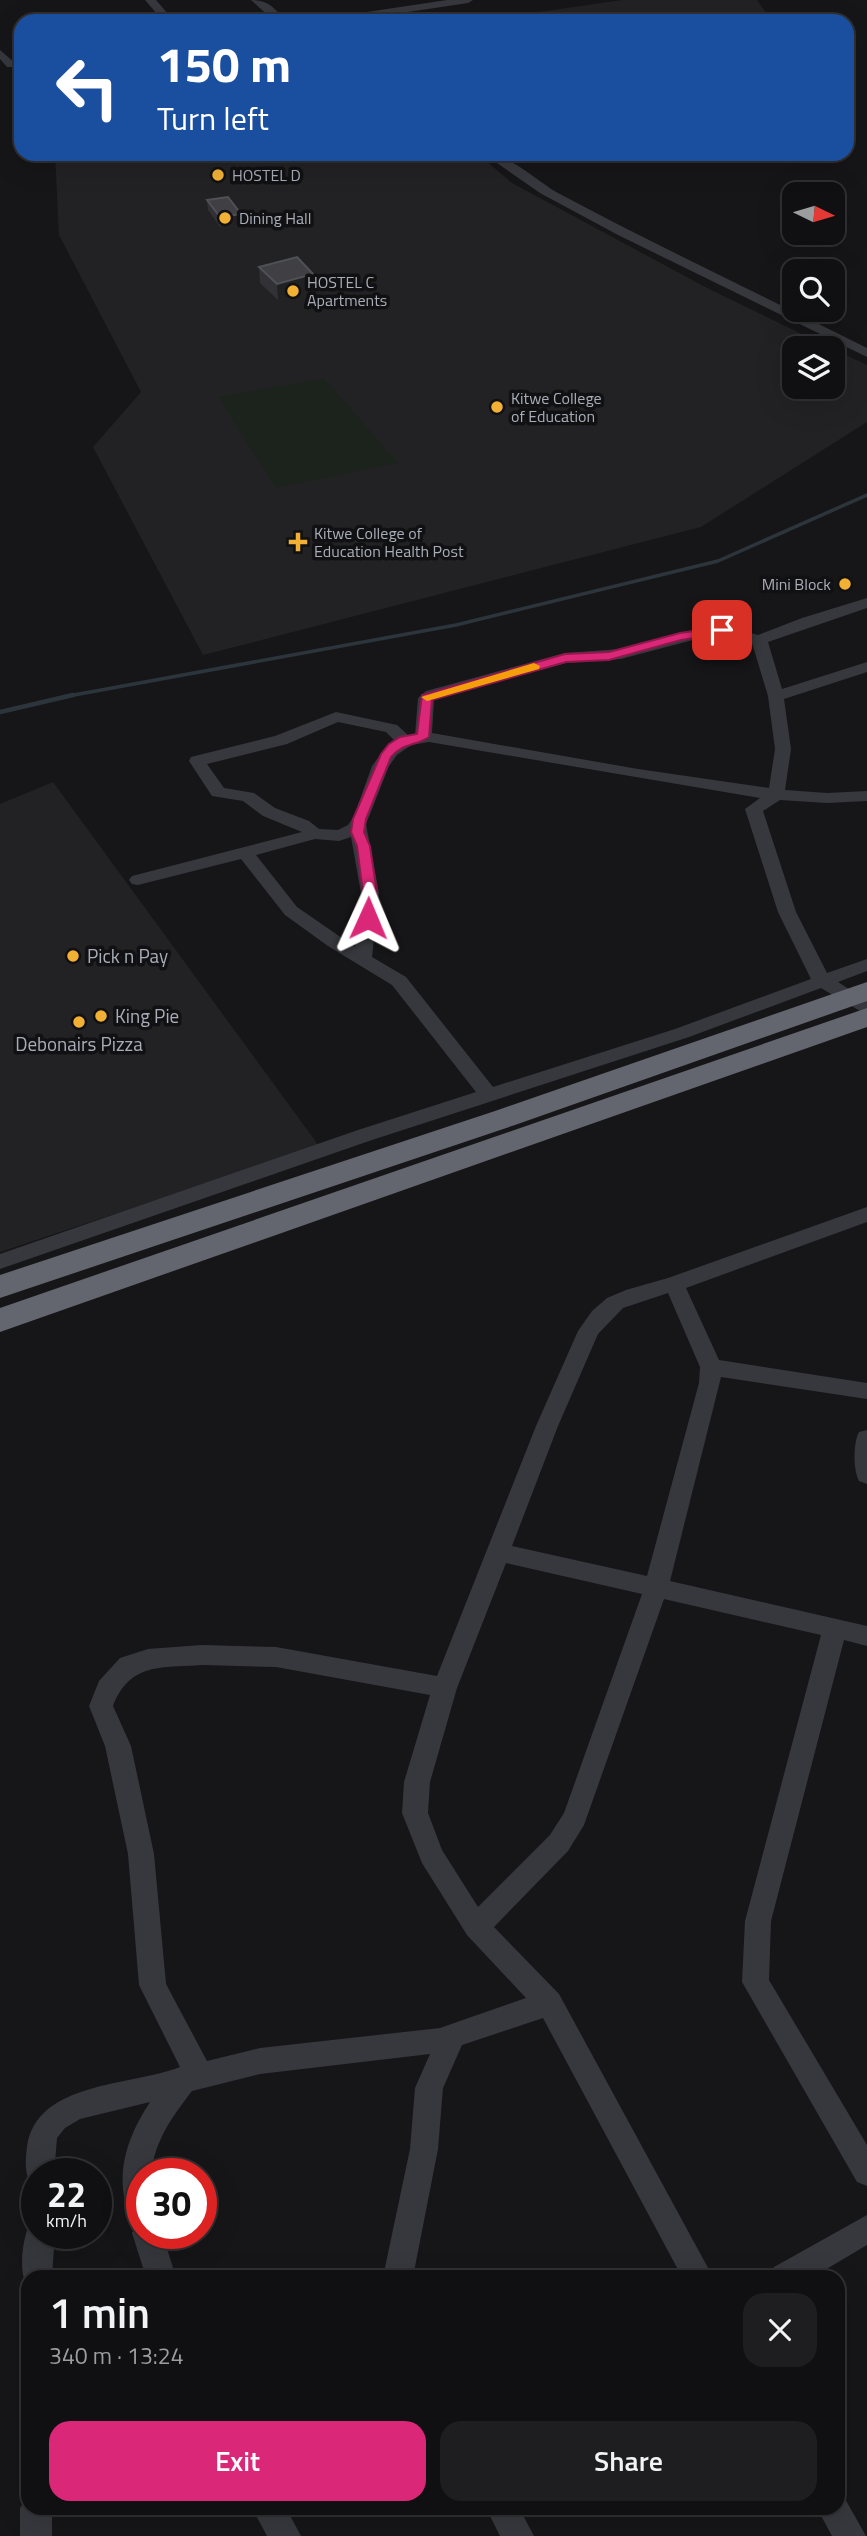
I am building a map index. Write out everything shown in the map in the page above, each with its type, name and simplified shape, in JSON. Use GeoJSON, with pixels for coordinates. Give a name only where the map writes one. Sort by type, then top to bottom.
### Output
{"type":"FeatureCollection","features":[{"type":"Feature","properties":{"kind":"highway"},"geometry":{"type":"LineString","coordinates":[[0,1287],[505,1118],[862,1004]]}},
{"type":"Feature","properties":{"kind":"highway"},"geometry":{"type":"LineString","coordinates":[[0,1320],[862,1004]]}},
{"type":"Feature","properties":{"kind":"street"},"geometry":{"type":"LineString","coordinates":[[150,0],[163,14]]}},
{"type":"Feature","properties":{"kind":"street"},"geometry":{"type":"LineString","coordinates":[[256,0],[274,14]]}},
{"type":"Feature","properties":{"kind":"street"},"geometry":{"type":"LineString","coordinates":[[371,14],[468,0]]}},
{"type":"Feature","properties":{"kind":"street"},"geometry":{"type":"LineString","coordinates":[[366,5],[375,13]]}},
{"type":"Feature","properties":{"kind":"street"},"geometry":{"type":"LineString","coordinates":[[0,53],[10,65],[0,65]]}},
{"type":"Feature","properties":{"kind":"street"},"geometry":{"type":"LineString","coordinates":[[500,161],[544,190],[622,232],[702,269],[867,353]]}},
{"type":"Feature","properties":{"kind":"street"},"geometry":{"type":"LineString","coordinates":[[423,737],[426,698],[432,694],[565,658],[621,654],[707,631],[722,630],[759,640],[867,603]]}},
{"type":"Feature","properties":{"kind":"street"},"geometry":{"type":"LineString","coordinates":[[759,640],[776,696],[783,749],[776,795],[754,809],[787,912],[821,980],[862,1004]]}},
{"type":"Feature","properties":{"kind":"street"},"geometry":{"type":"LineString","coordinates":[[776,696],[867,667]]}},
{"type":"Feature","properties":{"kind":"street"},"geometry":{"type":"LineString","coordinates":[[315,834],[297,823],[269,812],[248,797],[218,792],[197,761],[281,740],[336,717],[391,729],[404,740]]}},
{"type":"Feature","properties":{"kind":"street"},"geometry":{"type":"LineString","coordinates":[[363,960],[370,893],[363,846],[357,832],[358,825],[385,757],[393,746],[404,740],[423,737],[622,772],[776,795],[865,794]]}},
{"type":"Feature","properties":{"kind":"street"},"geometry":{"type":"LineString","coordinates":[[138,880],[315,834],[343,835],[358,825]]}},
{"type":"Feature","properties":{"kind":"street"},"geometry":{"type":"LineString","coordinates":[[246,853],[291,911],[399,981],[489,1095]]}},
{"type":"Feature","properties":{"kind":"street"},"geometry":{"type":"LineString","coordinates":[[0,1262],[189,1197],[217,1184],[682,1033],[867,965]]}},
{"type":"Feature","properties":{"kind":"street"},"geometry":{"type":"LineString","coordinates":[[694,2270],[549,2003],[476,1927],[431,1855],[415,1813],[417,1782],[445,1688],[547,1426],[589,1331],[615,1303],[867,1214]]}},
{"type":"Feature","properties":{"kind":"street"},"geometry":{"type":"LineString","coordinates":[[476,1927],[559,1843],[575,1817],[656,1588],[710,1383],[711,1367],[674,1284]]}},
{"type":"Feature","properties":{"kind":"street"},"geometry":{"type":"LineString","coordinates":[[711,1367],[867,1391]]}},
{"type":"Feature","properties":{"kind":"street"},"geometry":{"type":"LineString","coordinates":[[867,1438],[867,1475]]}},
{"type":"Feature","properties":{"kind":"street"},"geometry":{"type":"LineString","coordinates":[[499,1552],[867,1636]]}},
{"type":"Feature","properties":{"kind":"street"},"geometry":{"type":"LineString","coordinates":[[835,1628],[758,1921],[755,1982],[867,2172]]}},
{"type":"Feature","properties":{"kind":"street"},"geometry":{"type":"LineString","coordinates":[[192,2077],[153,1985],[141,1854],[118,1746],[101,1706],[107,1688],[129,1665],[148,1659],[202,1656],[276,1657],[445,1688]]}},
{"type":"Feature","properties":{"kind":"street"},"geometry":{"type":"LineString","coordinates":[[399,2270],[424,2149],[429,2088],[450,2036],[549,2003]]}},
{"type":"Feature","properties":{"kind":"street"},"geometry":{"type":"LineString","coordinates":[[40,2158],[43,2133],[59,2114],[95,2101],[260,2061],[451,2039]]}},
{"type":"Feature","properties":{"kind":"street"},"geometry":{"type":"LineString","coordinates":[[138,2158],[149,2124],[192,2077]]}},
{"type":"Feature","properties":{"kind":"street"},"geometry":{"type":"LineString","coordinates":[[796,2270],[867,2229]]}},
{"type":"Feature","properties":{"kind":"street"},"geometry":{"type":"LineString","coordinates":[[37,2270],[39,2249]]}},
{"type":"Feature","properties":{"kind":"street"},"geometry":{"type":"LineString","coordinates":[[151,2249],[159,2270]]}},
{"type":"Feature","properties":{"kind":"street"},"geometry":{"type":"LineString","coordinates":[[36,2515],[36,2536]]}},
{"type":"Feature","properties":{"kind":"street"},"geometry":{"type":"LineString","coordinates":[[272,2515],[285,2536]]}},
{"type":"Feature","properties":{"kind":"street"},"geometry":{"type":"LineString","coordinates":[[506,2515],[517,2536]]}},
{"type":"Feature","properties":{"kind":"street"},"geometry":{"type":"LineString","coordinates":[[838,2515],[851,2536],[867,2528]]}},
{"type":"Feature","properties":{"kind":"shaded area"},"geometry":{"type":"Polygon","coordinates":[[[622,0],[757,0],[767,14],[525,14],[622,0]]]}},
{"type":"Feature","properties":{"kind":"shaded area","name":"Kitwe College of Education"},"geometry":{"type":"Polygon","coordinates":[[[55,161],[486,161],[512,183],[709,289],[806,336],[782,336],[782,399],[845,399],[845,355],[867,365],[867,422],[701,527],[203,655],[93,447],[141,392],[59,235],[55,161]]]}},
{"type":"Feature","properties":{"kind":"shaded area"},"geometry":{"type":"Polygon","coordinates":[[[324,378],[398,463],[276,488],[218,397],[324,378]]]}},
{"type":"Feature","properties":{"kind":"shaded area"},"geometry":{"type":"Polygon","coordinates":[[[53,782],[319,1146],[0,1252],[0,804],[53,782]]]}},
{"type":"Feature","properties":{"kind":"building"},"geometry":{"type":"Polygon","coordinates":[[[228,197],[241,214],[220,217],[207,200],[228,197]]]}},
{"type":"Feature","properties":{"kind":"building"},"geometry":{"type":"Polygon","coordinates":[[[297,257],[313,274],[277,284],[259,267],[297,257]]]}},
{"type":"Feature","properties":{"kind":"waterway"},"geometry":{"type":"LineString","coordinates":[[70,696],[456,625],[718,561],[867,495]]}},
{"type":"Feature","properties":{"kind":"waterway"},"geometry":{"type":"LineString","coordinates":[[0,712],[70,696]]}},
{"type":"Feature","properties":{"kind":"waterway"},"geometry":{"type":"LineString","coordinates":[[63,697],[70,696]]}},
{"type":"Feature","properties":{"kind":"slow traffic"},"geometry":{"type":"LineString","coordinates":[[427,697],[534,666]]}},
{"type":"Feature","properties":{"kind":"place","name":"HOSTEL D"},"geometry":{"type":"Point","coordinates":[218,175]}},
{"type":"Feature","properties":{"kind":"place","name":"Dining Hall"},"geometry":{"type":"Point","coordinates":[225,218]}},
{"type":"Feature","properties":{"kind":"place","name":"HOSTEL C Apartments"},"geometry":{"type":"Point","coordinates":[293,291]}},
{"type":"Feature","properties":{"kind":"place","name":"Kitwe College of Education"},"geometry":{"type":"Point","coordinates":[497,407]}},
{"type":"Feature","properties":{"kind":"place","name":"Kitwe College of Education Health Post"},"geometry":{"type":"Point","coordinates":[298,542]}},
{"type":"Feature","properties":{"kind":"place","name":"Mini Block"},"geometry":{"type":"Point","coordinates":[845,584]}},
{"type":"Feature","properties":{"kind":"place","name":"Pick n Pay"},"geometry":{"type":"Point","coordinates":[73,956]}},
{"type":"Feature","properties":{"kind":"place","name":"King Pie"},"geometry":{"type":"Point","coordinates":[101,1016]}},
{"type":"Feature","properties":{"kind":"place","name":"Debonairs Pizza"},"geometry":{"type":"Point","coordinates":[79,1022]}},
{"type":"Feature","properties":{"kind":"route"},"geometry":{"type":"LineString","coordinates":[[368,918],[370,893],[362,839],[357,832],[359,819],[385,757],[393,746],[404,740],[423,737],[426,698],[432,694],[573,656],[621,654],[680,637],[722,630]]}}]}
